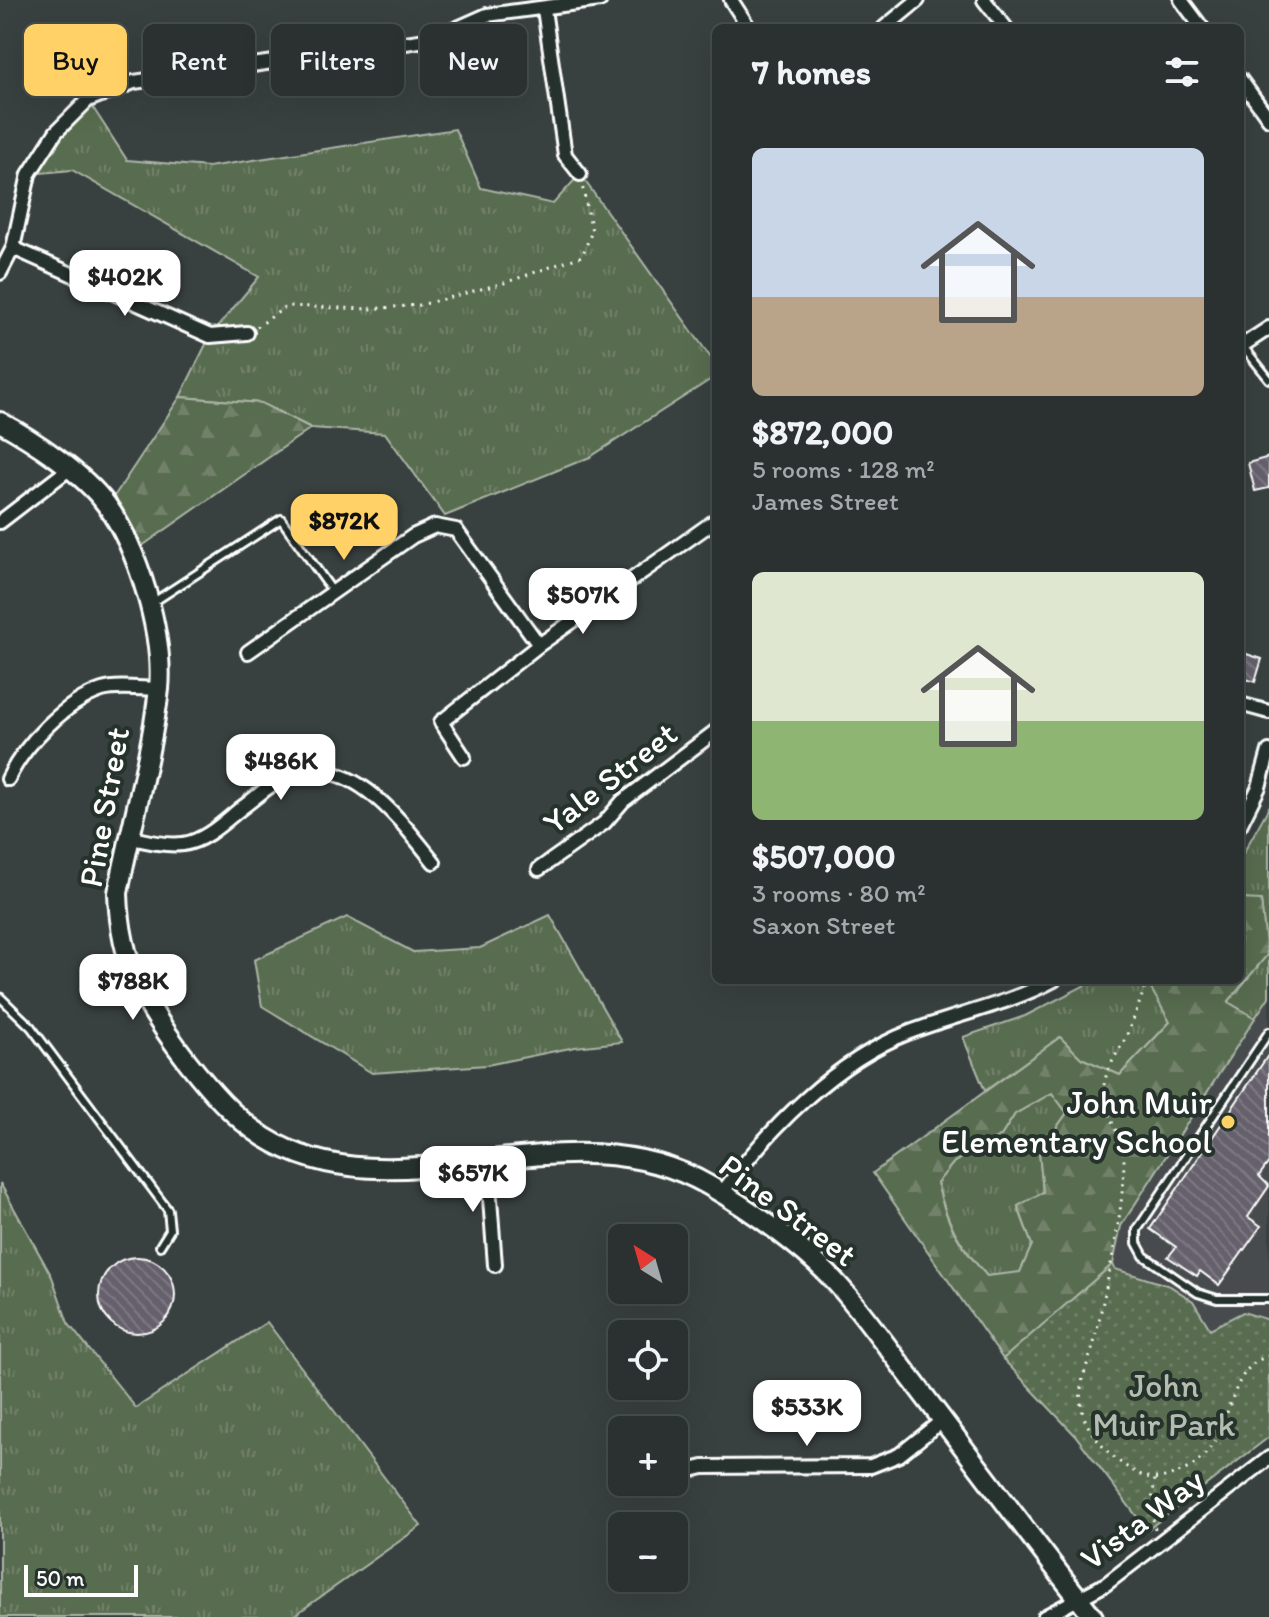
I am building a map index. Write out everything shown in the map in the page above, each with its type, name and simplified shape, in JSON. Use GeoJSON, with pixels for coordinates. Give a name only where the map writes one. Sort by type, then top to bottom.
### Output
{"type":"FeatureCollection","features":[{"type":"Feature","properties":{"kind":"street"},"geometry":{"type":"LineString","coordinates":[[0,273],[13,248],[29,174],[56,132],[88,100],[134,82],[433,39],[487,15],[600,0]]}},
{"type":"Feature","properties":{"kind":"street"},"geometry":{"type":"LineString","coordinates":[[731,0],[746,24]]}},
{"type":"Feature","properties":{"kind":"street"},"geometry":{"type":"LineString","coordinates":[[889,24],[918,0]]}},
{"type":"Feature","properties":{"kind":"street"},"geometry":{"type":"LineString","coordinates":[[984,0],[1003,24]]}},
{"type":"Feature","properties":{"kind":"street"},"geometry":{"type":"LineString","coordinates":[[1181,0],[1199,24]]}},
{"type":"Feature","properties":{"kind":"street"},"geometry":{"type":"LineString","coordinates":[[544,9],[565,155],[580,174]]}},
{"type":"Feature","properties":{"kind":"street"},"geometry":{"type":"LineString","coordinates":[[1244,85],[1269,119]]}},
{"type":"Feature","properties":{"kind":"street"},"geometry":{"type":"LineString","coordinates":[[13,248],[210,336],[247,333]]}},
{"type":"Feature","properties":{"kind":"street"},"geometry":{"type":"LineString","coordinates":[[1244,343],[1269,328]]}},
{"type":"Feature","properties":{"kind":"street","name":"Pine Street"},"geometry":{"type":"LineString","coordinates":[[0,422],[25,435],[69,469],[106,504],[132,555],[149,605],[158,635],[159,689],[118,893],[119,924],[133,977],[154,1017],[215,1095],[264,1137],[330,1164],[370,1168],[583,1151],[612,1153],[673,1168],[722,1193],[780,1235],[839,1285],[1093,1617]]}},
{"type":"Feature","properties":{"kind":"street"},"geometry":{"type":"LineString","coordinates":[[0,522],[69,469]]}},
{"type":"Feature","properties":{"kind":"street"},"geometry":{"type":"LineString","coordinates":[[464,757],[441,722],[539,645],[712,523]]}},
{"type":"Feature","properties":{"kind":"street"},"geometry":{"type":"LineString","coordinates":[[248,652],[413,536],[435,526],[456,530],[539,645]]}},
{"type":"Feature","properties":{"kind":"street"},"geometry":{"type":"LineString","coordinates":[[8,779],[33,739],[88,696],[105,689],[159,689]]}},
{"type":"Feature","properties":{"kind":"street"},"geometry":{"type":"LineString","coordinates":[[1244,705],[1269,712]]}},
{"type":"Feature","properties":{"kind":"street","name":"Yale Street"},"geometry":{"type":"LineString","coordinates":[[539,869],[604,823],[623,801],[712,734]]}},
{"type":"Feature","properties":{"kind":"street"},"geometry":{"type":"LineString","coordinates":[[1244,817],[1259,787],[1269,751]]}},
{"type":"Feature","properties":{"kind":"street"},"geometry":{"type":"LineString","coordinates":[[128,837],[182,844],[198,840],[278,781],[307,771],[325,772],[345,775],[376,797],[434,862]]}},
{"type":"Feature","properties":{"kind":"street"},"geometry":{"type":"LineString","coordinates":[[722,1193],[776,1125],[870,1051],[908,1033],[1043,984]]}},
{"type":"Feature","properties":{"kind":"street"},"geometry":{"type":"LineString","coordinates":[[487,1159],[495,1265]]}},
{"type":"Feature","properties":{"kind":"street"},"geometry":{"type":"LineString","coordinates":[[688,1471],[703,1467],[871,1466],[899,1455],[943,1420]]}},
{"type":"Feature","properties":{"kind":"street","name":"Vista Way"},"geometry":{"type":"LineString","coordinates":[[1044,1617],[1106,1584],[1269,1458]]}},
{"type":"Feature","properties":{"kind":"lane"},"geometry":{"type":"LineString","coordinates":[[1244,349],[1269,379]]}},
{"type":"Feature","properties":{"kind":"lane"},"geometry":{"type":"LineString","coordinates":[[149,605],[281,519],[333,592]]}},
{"type":"Feature","properties":{"kind":"lane"},"geometry":{"type":"LineString","coordinates":[[0,997],[31,1027],[168,1210],[170,1230],[160,1246]]}},
{"type":"Feature","properties":{"kind":"lane"},"geometry":{"type":"LineString","coordinates":[[1269,1032],[1137,1230],[1137,1243],[1144,1256],[1198,1293],[1217,1299],[1269,1299]]}},
{"type":"Feature","properties":{"kind":"path"},"geometry":{"type":"LineString","coordinates":[[247,333],[287,306],[369,309],[420,305],[504,283],[582,256],[592,231],[580,174]]}},
{"type":"Feature","properties":{"kind":"path"},"geometry":{"type":"LineString","coordinates":[[1145,984],[1104,1085],[1103,1102],[1124,1157],[1110,1263],[1080,1391],[1086,1424],[1128,1468],[1155,1479],[1193,1466],[1210,1451],[1221,1433],[1245,1373],[1255,1361],[1269,1356]]}},
{"type":"Feature","properties":{"kind":"path"},"geometry":{"type":"LineString","coordinates":[[1155,1479],[1151,1508],[1155,1529]]}},
{"type":"Feature","properties":{"kind":"shaded area","name":"John Muir Elementary School"},"geometry":{"type":"Polygon","coordinates":[[[1269,997],[1269,1320],[1243,1312],[1210,1329],[1170,1286],[1114,1269],[1113,1264],[1121,1226],[1269,997]]]}},
{"type":"Feature","properties":{"kind":"green space"},"geometry":{"type":"Polygon","coordinates":[[[88,100],[127,160],[208,167],[455,129],[481,188],[553,204],[580,174],[712,359],[712,379],[590,457],[445,516],[385,433],[311,428],[261,403],[180,397],[210,336],[259,277],[72,170],[29,174],[88,100]]]}},
{"type":"Feature","properties":{"kind":"green space"},"geometry":{"type":"Polygon","coordinates":[[[180,397],[261,403],[311,428],[132,553],[109,504],[180,397]]]}},
{"type":"Feature","properties":{"kind":"green space"},"geometry":{"type":"Polygon","coordinates":[[[1269,807],[1269,997],[1255,1018],[1228,1002],[1267,955],[1261,901],[1244,899],[1244,852],[1269,807]]]}},
{"type":"Feature","properties":{"kind":"green space"},"geometry":{"type":"Polygon","coordinates":[[[1244,899],[1261,900],[1267,955],[1244,983],[1244,899]]]}},
{"type":"Feature","properties":{"kind":"green space"},"geometry":{"type":"Polygon","coordinates":[[[550,915],[622,1042],[575,1047],[487,1065],[372,1073],[262,1006],[254,960],[347,917],[413,952],[480,948],[550,915]]]}},
{"type":"Feature","properties":{"kind":"green space"},"geometry":{"type":"Polygon","coordinates":[[[1087,984],[1150,984],[1170,1022],[1120,1075],[1081,1058],[1060,1037],[985,1091],[963,1037],[1025,1016],[1087,984]]]}},
{"type":"Feature","properties":{"kind":"green space"},"geometry":{"type":"Polygon","coordinates":[[[1243,984],[1228,1002],[1255,1018],[1121,1226],[1113,1264],[1003,1359],[873,1173],[1060,1037],[1081,1058],[1120,1075],[1170,1022],[1149,985],[1243,984]],[[1052,1093],[1015,1114],[1001,1136],[954,1162],[937,1183],[955,1233],[987,1276],[1020,1272],[1032,1245],[1018,1206],[1043,1192],[1039,1152],[1067,1113],[1052,1093]]]}},
{"type":"Feature","properties":{"kind":"green space"},"geometry":{"type":"Polygon","coordinates":[[[1052,1093],[1067,1113],[1039,1152],[1043,1192],[1018,1207],[1032,1245],[1020,1273],[987,1276],[955,1233],[937,1182],[954,1162],[1001,1136],[1015,1114],[1052,1093]]]}},
{"type":"Feature","properties":{"kind":"green space"},"geometry":{"type":"Polygon","coordinates":[[[0,1183],[52,1277],[68,1323],[136,1408],[267,1322],[421,1526],[292,1617],[0,1617],[0,1183]]]}},
{"type":"Feature","properties":{"kind":"green space","name":"John Muir Park"},"geometry":{"type":"Polygon","coordinates":[[[1113,1264],[1115,1269],[1170,1286],[1193,1301],[1210,1329],[1243,1312],[1269,1320],[1269,1437],[1147,1530],[1075,1435],[1003,1359],[1113,1264]]]}},
{"type":"Feature","properties":{"kind":"building"},"geometry":{"type":"Polygon","coordinates":[[[1269,457],[1269,488],[1255,491],[1248,463],[1269,457]]]}},
{"type":"Feature","properties":{"kind":"building"},"geometry":{"type":"Polygon","coordinates":[[[1244,653],[1262,659],[1255,682],[1244,678],[1244,653]]]}},
{"type":"Feature","properties":{"kind":"building"},"geometry":{"type":"Polygon","coordinates":[[[1269,1054],[1269,1162],[1259,1176],[1269,1186],[1248,1217],[1261,1226],[1219,1285],[1200,1271],[1197,1276],[1168,1257],[1176,1247],[1150,1229],[1269,1054]]]}},
{"type":"Feature","properties":{"kind":"building"},"geometry":{"type":"Polygon","coordinates":[[[137,1257],[151,1260],[164,1268],[172,1281],[175,1295],[172,1309],[164,1322],[151,1330],[137,1333],[123,1330],[110,1322],[102,1309],[99,1295],[102,1281],[110,1268],[123,1260],[137,1257]]]}},
{"type":"Feature","properties":{"kind":"place","name":"John Muir Elementary School"},"geometry":{"type":"Point","coordinates":[1228,1122]}}]}
